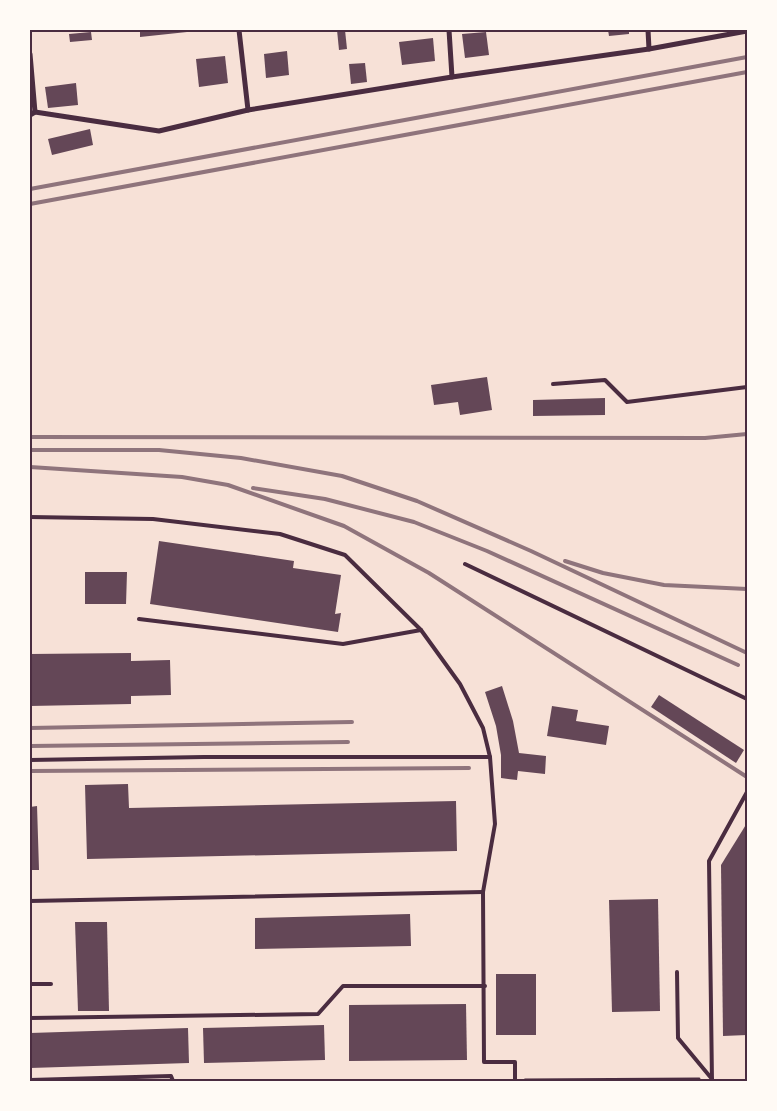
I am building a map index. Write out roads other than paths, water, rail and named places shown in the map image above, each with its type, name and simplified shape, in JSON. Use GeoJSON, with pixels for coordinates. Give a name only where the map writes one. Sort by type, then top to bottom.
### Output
{"type":"FeatureCollection","features":[{"type":"Feature","properties":{"kind":"street"},"geometry":{"type":"LineString","coordinates":[[239,30],[248,110]]}},
{"type":"Feature","properties":{"kind":"street"},"geometry":{"type":"LineString","coordinates":[[449,30],[452,77]]}},
{"type":"Feature","properties":{"kind":"street"},"geometry":{"type":"LineString","coordinates":[[648,30],[649,49]]}},
{"type":"Feature","properties":{"kind":"street"},"geometry":{"type":"LineString","coordinates":[[30,54],[32,113],[160,131],[248,110],[452,77],[649,49],[747,31]]}},
{"type":"Feature","properties":{"kind":"lane"},"geometry":{"type":"LineString","coordinates":[[553,384],[605,380],[627,402],[747,387]]}},
{"type":"Feature","properties":{"kind":"lane"},"geometry":{"type":"LineString","coordinates":[[30,517],[153,519],[280,534],[345,555],[420,630],[460,684],[482,728],[490,757],[495,824],[483,892],[484,1062],[515,1062],[515,1081]]}},
{"type":"Feature","properties":{"kind":"lane"},"geometry":{"type":"LineString","coordinates":[[465,564],[747,699]]}},
{"type":"Feature","properties":{"kind":"lane"},"geometry":{"type":"LineString","coordinates":[[139,619],[343,644],[420,630]]}},
{"type":"Feature","properties":{"kind":"lane"},"geometry":{"type":"LineString","coordinates":[[30,760],[204,757],[490,757]]}},
{"type":"Feature","properties":{"kind":"lane"},"geometry":{"type":"LineString","coordinates":[[712,1080],[709,861],[747,792]]}},
{"type":"Feature","properties":{"kind":"lane"},"geometry":{"type":"LineString","coordinates":[[30,901],[483,892]]}},
{"type":"Feature","properties":{"kind":"lane"},"geometry":{"type":"LineString","coordinates":[[677,972],[678,1038],[712,1080]]}},
{"type":"Feature","properties":{"kind":"lane"},"geometry":{"type":"LineString","coordinates":[[30,984],[51,984]]}},
{"type":"Feature","properties":{"kind":"lane"},"geometry":{"type":"LineString","coordinates":[[30,1018],[318,1014],[343,986],[485,986]]}},
{"type":"Feature","properties":{"kind":"lane"},"geometry":{"type":"LineString","coordinates":[[30,1080],[171,1076],[173,1081]]}},
{"type":"Feature","properties":{"kind":"railway"},"geometry":{"type":"LineString","coordinates":[[30,189],[747,57]]}},
{"type":"Feature","properties":{"kind":"railway"},"geometry":{"type":"LineString","coordinates":[[30,204],[747,72]]}},
{"type":"Feature","properties":{"kind":"railway"},"geometry":{"type":"LineString","coordinates":[[30,437],[705,438],[747,434]]}},
{"type":"Feature","properties":{"kind":"railway"},"geometry":{"type":"LineString","coordinates":[[30,450],[159,450],[241,458],[342,476],[417,501],[531,551],[747,653]]}},
{"type":"Feature","properties":{"kind":"railway"},"geometry":{"type":"LineString","coordinates":[[30,467],[182,477],[228,485],[344,526],[429,573],[747,777]]}},
{"type":"Feature","properties":{"kind":"railway"},"geometry":{"type":"LineString","coordinates":[[253,488],[325,499],[414,522],[487,551],[738,665]]}},
{"type":"Feature","properties":{"kind":"railway"},"geometry":{"type":"LineString","coordinates":[[565,561],[603,573],[664,585],[747,589]]}},
{"type":"Feature","properties":{"kind":"railway"},"geometry":{"type":"LineString","coordinates":[[30,728],[352,722]]}},
{"type":"Feature","properties":{"kind":"railway"},"geometry":{"type":"LineString","coordinates":[[30,746],[348,742]]}},
{"type":"Feature","properties":{"kind":"railway"},"geometry":{"type":"LineString","coordinates":[[30,771],[469,768]]}}]}
